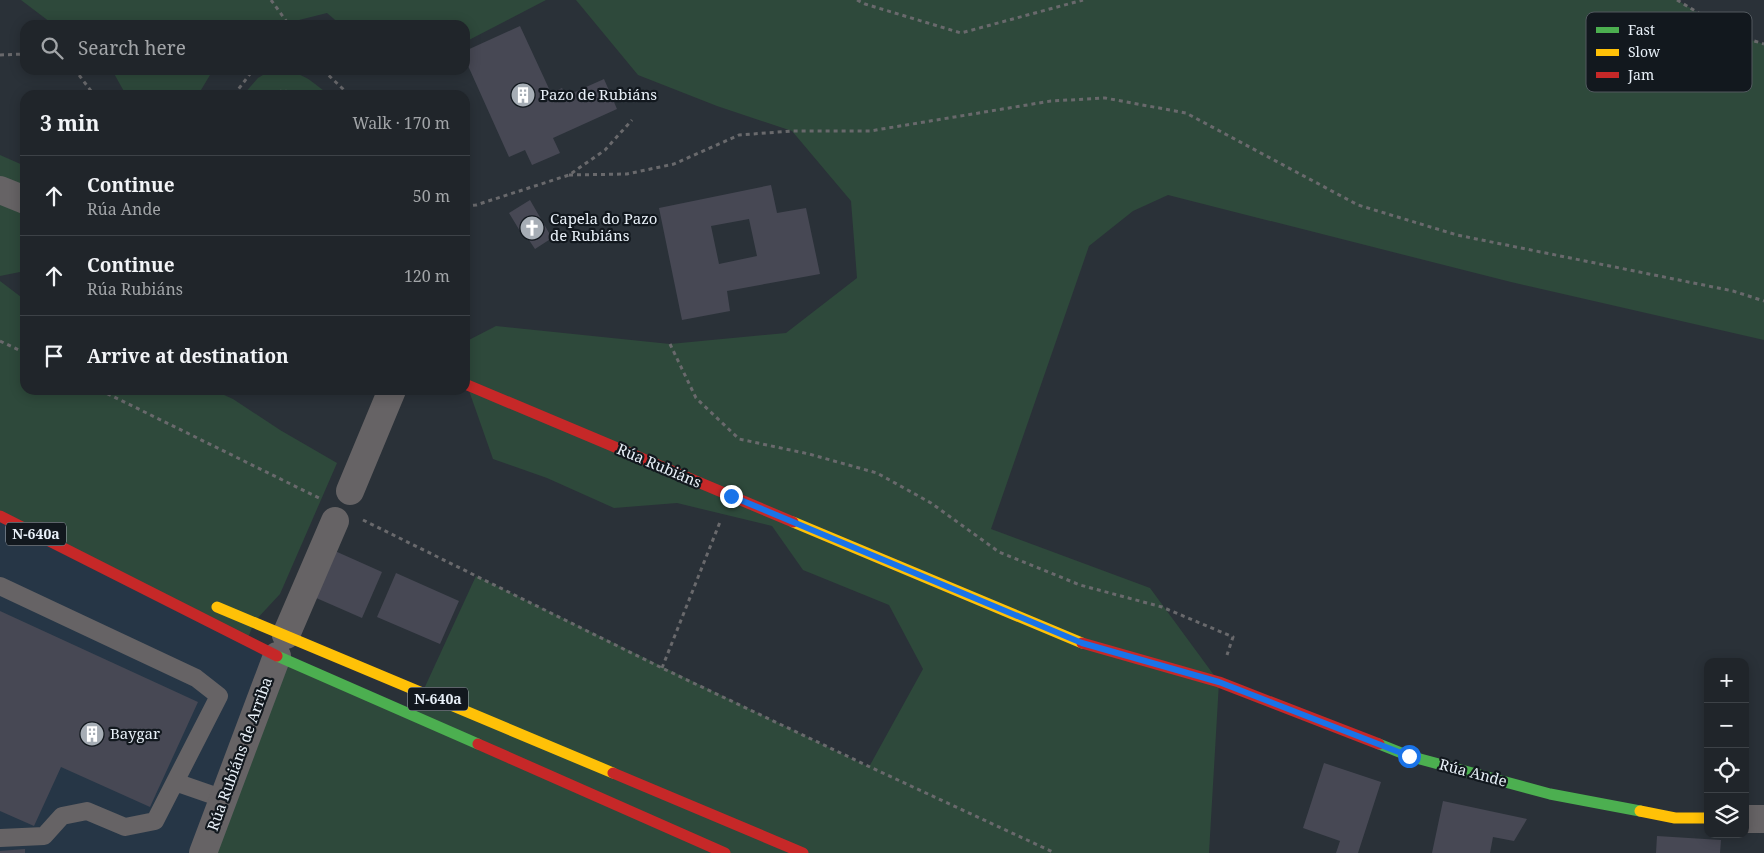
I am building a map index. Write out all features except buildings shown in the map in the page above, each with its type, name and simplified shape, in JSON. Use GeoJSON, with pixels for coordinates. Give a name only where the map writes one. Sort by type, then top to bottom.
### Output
{"type":"FeatureCollection","features":[{"type":"Feature","properties":{"kind":"main road","name":"Rúa Rubiáns"},"geometry":{"type":"LineString","coordinates":[[470,386],[1082,643],[1219,682]]}},
{"type":"Feature","properties":{"kind":"main road","name":"N-640a"},"geometry":{"type":"LineString","coordinates":[[0,516],[71,551],[281,645],[725,853]]}},
{"type":"Feature","properties":{"kind":"main road","name":"N-640a"},"geometry":{"type":"LineString","coordinates":[[71,551],[172,590]]}},
{"type":"Feature","properties":{"kind":"main road","name":"N-640a"},"geometry":{"type":"LineString","coordinates":[[208,604],[281,645],[803,853]]}},
{"type":"Feature","properties":{"kind":"main road","name":"Rúa Ande"},"geometry":{"type":"LineString","coordinates":[[1219,682],[1409,756],[1550,794],[1675,818],[1704,818]]}},
{"type":"Feature","properties":{"kind":"street"},"geometry":{"type":"LineString","coordinates":[[0,190],[20,198]]}},
{"type":"Feature","properties":{"kind":"street"},"geometry":{"type":"LineString","coordinates":[[281,645],[343,508],[390,395]]}},
{"type":"Feature","properties":{"kind":"street","name":"Rúa Rubiáns de Arriba"},"geometry":{"type":"LineString","coordinates":[[204,853],[281,645]]}},
{"type":"Feature","properties":{"kind":"street"},"geometry":{"type":"LineString","coordinates":[[1749,819],[1764,819]]}},
{"type":"Feature","properties":{"kind":"lane"},"geometry":{"type":"LineString","coordinates":[[0,586],[196,678],[218,696],[155,821],[126,827],[87,811],[62,816],[44,836],[0,838]]}},
{"type":"Feature","properties":{"kind":"lane"},"geometry":{"type":"LineString","coordinates":[[176,782],[224,799]]}},
{"type":"Feature","properties":{"kind":"path"},"geometry":{"type":"LineString","coordinates":[[271,0],[285,20]]}},
{"type":"Feature","properties":{"kind":"path"},"geometry":{"type":"LineString","coordinates":[[857,0],[961,33],[1082,0]]}},
{"type":"Feature","properties":{"kind":"path"},"geometry":{"type":"LineString","coordinates":[[1677,0],[1697,12]]}},
{"type":"Feature","properties":{"kind":"path"},"geometry":{"type":"LineString","coordinates":[[1752,40],[1764,44]]}},
{"type":"Feature","properties":{"kind":"path"},"geometry":{"type":"LineString","coordinates":[[0,55],[20,54]]}},
{"type":"Feature","properties":{"kind":"path"},"geometry":{"type":"LineString","coordinates":[[77,75],[90,90]]}},
{"type":"Feature","properties":{"kind":"path"},"geometry":{"type":"LineString","coordinates":[[238,90],[249,75]]}},
{"type":"Feature","properties":{"kind":"path"},"geometry":{"type":"LineString","coordinates":[[328,75],[344,90]]}},
{"type":"Feature","properties":{"kind":"path"},"geometry":{"type":"LineString","coordinates":[[569,175],[627,174],[674,164],[739,135],[792,131],[870,131],[1051,101],[1106,98],[1186,113],[1358,206],[1457,235],[1733,291],[1764,301]]}},
{"type":"Feature","properties":{"kind":"path"},"geometry":{"type":"LineString","coordinates":[[470,206],[476,206],[569,175],[605,150],[632,120]]}},
{"type":"Feature","properties":{"kind":"path"},"geometry":{"type":"LineString","coordinates":[[0,340],[20,350]]}},
{"type":"Feature","properties":{"kind":"path"},"geometry":{"type":"LineString","coordinates":[[670,344],[696,398],[739,438],[810,454],[877,473],[931,503],[999,552],[1080,585],[1162,607],[1233,637],[1219,682]]}},
{"type":"Feature","properties":{"kind":"path"},"geometry":{"type":"LineString","coordinates":[[110,395],[343,508],[662,668],[870,768],[1055,853]]}},
{"type":"Feature","properties":{"kind":"path"},"geometry":{"type":"LineString","coordinates":[[662,668],[731,496]]}},
{"type":"Feature","properties":{"kind":"shaded area"},"geometry":{"type":"Polygon","coordinates":[[[0,516],[277,656],[205,853],[0,853],[0,516]]]}},
{"type":"Feature","properties":{"kind":"green space"},"geometry":{"type":"Polygon","coordinates":[[[21,0],[546,0],[470,39],[470,20],[335,20],[327,13],[299,20],[47,20],[21,0]]]}},
{"type":"Feature","properties":{"kind":"green space"},"geometry":{"type":"Polygon","coordinates":[[[576,0],[1677,0],[1697,12],[1586,12],[1586,92],[1752,92],[1752,40],[1764,44],[1764,340],[1511,282],[1168,195],[1133,211],[1089,246],[991,529],[1150,588],[1219,682],[1209,853],[205,853],[277,656],[412,715],[476,576],[869,767],[923,669],[889,605],[803,570],[772,526],[677,503],[614,508],[547,478],[493,459],[470,394],[470,339],[496,326],[670,344],[786,333],[857,278],[851,201],[792,131],[717,106],[638,75],[576,0]]]}},
{"type":"Feature","properties":{"kind":"green space"},"geometry":{"type":"Polygon","coordinates":[[[115,75],[210,75],[201,90],[123,90],[115,75]]]}},
{"type":"Feature","properties":{"kind":"green space"},"geometry":{"type":"Polygon","coordinates":[[[263,75],[301,75],[323,90],[247,90],[263,75]]]}},
{"type":"Feature","properties":{"kind":"green space"},"geometry":{"type":"Polygon","coordinates":[[[0,155],[20,164],[20,272],[0,276],[0,155]]]}},
{"type":"Feature","properties":{"kind":"green space"},"geometry":{"type":"Polygon","coordinates":[[[0,281],[20,296],[20,395],[224,395],[337,463],[280,594],[254,622],[247,641],[0,516],[0,281]]]}},
{"type":"Feature","properties":{"kind":"traffic: fast"},"geometry":{"type":"LineString","coordinates":[[277,656],[478,744]]}},
{"type":"Feature","properties":{"kind":"traffic: fast"},"geometry":{"type":"LineString","coordinates":[[1379,744],[1409,756],[1550,794],[1640,811]]}},
{"type":"Feature","properties":{"kind":"traffic: slow"},"geometry":{"type":"LineString","coordinates":[[793,522],[1082,643]]}},
{"type":"Feature","properties":{"kind":"traffic: slow"},"geometry":{"type":"LineString","coordinates":[[217,607],[613,773]]}},
{"type":"Feature","properties":{"kind":"traffic: slow"},"geometry":{"type":"LineString","coordinates":[[1640,811],[1675,818],[1704,818]]}},
{"type":"Feature","properties":{"kind":"traffic: jam"},"geometry":{"type":"LineString","coordinates":[[470,386],[793,522]]}},
{"type":"Feature","properties":{"kind":"traffic: jam"},"geometry":{"type":"LineString","coordinates":[[0,516],[277,656]]}},
{"type":"Feature","properties":{"kind":"traffic: jam"},"geometry":{"type":"LineString","coordinates":[[1082,643],[1219,682],[1379,744]]}},
{"type":"Feature","properties":{"kind":"traffic: jam"},"geometry":{"type":"LineString","coordinates":[[478,744],[725,853]]}},
{"type":"Feature","properties":{"kind":"traffic: jam"},"geometry":{"type":"LineString","coordinates":[[613,773],[803,853]]}},
{"type":"Feature","properties":{"kind":"place","name":"Pazo de Rubiáns"},"geometry":{"type":"Point","coordinates":[523,95]}},
{"type":"Feature","properties":{"kind":"place","name":"Capela do Pazo de Rubiáns"},"geometry":{"type":"Point","coordinates":[532,228]}},
{"type":"Feature","properties":{"kind":"place","name":"Baygar"},"geometry":{"type":"Point","coordinates":[92,734]}},
{"type":"Feature","properties":{"kind":"route"},"geometry":{"type":"LineString","coordinates":[[731,496],[1082,643],[1219,682],[1409,756]]}}]}
